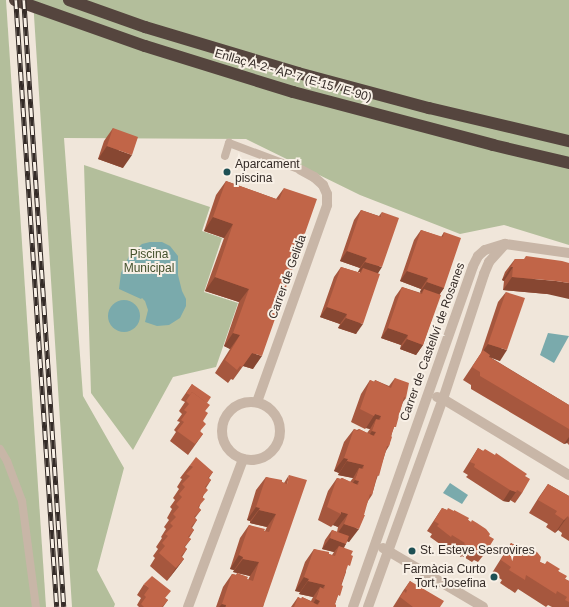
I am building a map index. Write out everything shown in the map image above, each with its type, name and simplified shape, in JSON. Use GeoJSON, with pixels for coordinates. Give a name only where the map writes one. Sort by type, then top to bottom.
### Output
{"type":"FeatureCollection","features":[{"type":"Feature","properties":{"kind":"highway","name":"Enllaç A-2 - AP-7 (E-15 / E-90)"},"geometry":{"type":"LineString","coordinates":[[15,0],[105,32],[203,64],[349,108],[569,163]]}},
{"type":"Feature","properties":{"kind":"highway","name":"Enllaç A-2 - AP-7 (E-15 / E-90)"},"geometry":{"type":"LineString","coordinates":[[68,0],[208,46],[422,106],[569,141]]}},
{"type":"Feature","properties":{"kind":"street","name":"Carrer de Gelida"},"geometry":{"type":"LineString","coordinates":[[257,402],[327,205],[327,194],[323,185],[314,177],[301,170]]}},
{"type":"Feature","properties":{"kind":"street"},"geometry":{"type":"LineString","coordinates":[[505,244],[569,253]]}},
{"type":"Feature","properties":{"kind":"street","name":"Carrer de Castellví de Rosanes"},"geometry":{"type":"LineString","coordinates":[[353,607],[473,266],[478,256],[485,250],[505,244]]}},
{"type":"Feature","properties":{"kind":"street","name":"Carrer de Castellví de Rosanes"},"geometry":{"type":"LineString","coordinates":[[368,607],[443,399],[484,274],[489,262],[505,244]]}},
{"type":"Feature","properties":{"kind":"street"},"geometry":{"type":"LineString","coordinates":[[428,395],[443,399],[569,475]]}},
{"type":"Feature","properties":{"kind":"street"},"geometry":{"type":"LineString","coordinates":[[247,402],[257,402],[266,405],[273,411],[278,419],[280,438],[270,453],[262,458],[253,460],[243,459],[234,455],[227,448],[223,439],[222,429],[224,419],[230,411],[238,405],[247,402]]}},
{"type":"Feature","properties":{"kind":"street"},"geometry":{"type":"LineString","coordinates":[[188,607],[243,459]]}},
{"type":"Feature","properties":{"kind":"street"},"geometry":{"type":"LineString","coordinates":[[375,545],[388,550],[483,607]]}},
{"type":"Feature","properties":{"kind":"lane"},"geometry":{"type":"LineString","coordinates":[[225,156],[229,143],[301,170]]}},
{"type":"Feature","properties":{"kind":"lane"},"geometry":{"type":"LineString","coordinates":[[0,450],[22,501],[36,607]]}},
{"type":"Feature","properties":{"kind":"green space"},"geometry":{"type":"Polygon","coordinates":[[[0,0],[6,0],[46,607],[0,607],[0,0]]]}},
{"type":"Feature","properties":{"kind":"green space"},"geometry":{"type":"Polygon","coordinates":[[[33,0],[569,0],[569,245],[504,225],[460,234],[360,195],[246,139],[64,138],[83,396],[124,468],[97,570],[115,604],[114,607],[72,607],[33,0]]]}},
{"type":"Feature","properties":{"kind":"green space","name":"Piscina Municipal"},"geometry":{"type":"Polygon","coordinates":[[[84,165],[210,207],[202,231],[222,238],[204,292],[238,303],[216,367],[173,377],[133,450],[91,393],[84,165]]]}},
{"type":"Feature","properties":{"kind":"water"},"geometry":{"type":"Polygon","coordinates":[[[162,242],[170,246],[178,256],[178,275],[182,291],[186,299],[186,306],[180,318],[169,325],[157,326],[145,322],[148,310],[145,301],[142,298],[141,299],[119,289],[121,273],[129,256],[142,244],[162,242]]]}},
{"type":"Feature","properties":{"kind":"water"},"geometry":{"type":"Polygon","coordinates":[[[124,300],[130,301],[137,307],[140,316],[139,322],[133,329],[124,332],[118,331],[111,325],[108,316],[109,310],[115,303],[124,300]]]}},
{"type":"Feature","properties":{"kind":"water"},"geometry":{"type":"Polygon","coordinates":[[[548,333],[569,336],[554,363],[540,355],[548,333]]]}},
{"type":"Feature","properties":{"kind":"water"},"geometry":{"type":"Polygon","coordinates":[[[450,483],[468,495],[462,504],[443,493],[450,483]]]}},
{"type":"Feature","properties":{"kind":"building"},"geometry":{"type":"Polygon","coordinates":[[[113,128],[138,137],[132,155],[107,146],[113,128]]]}},
{"type":"Feature","properties":{"kind":"building"},"geometry":{"type":"Polygon","coordinates":[[[226,181],[279,200],[284,188],[317,199],[262,356],[252,353],[242,367],[240,366],[237,370],[225,360],[240,335],[233,333],[249,289],[215,277],[233,224],[213,217],[226,181]]]}},
{"type":"Feature","properties":{"kind":"building"},"geometry":{"type":"Polygon","coordinates":[[[361,210],[381,217],[382,212],[399,218],[382,267],[365,262],[367,258],[347,251],[361,210]]]}},
{"type":"Feature","properties":{"kind":"building"},"geometry":{"type":"Polygon","coordinates":[[[421,230],[443,237],[444,232],[461,238],[444,288],[427,282],[428,278],[407,271],[421,230]]]}},
{"type":"Feature","properties":{"kind":"building"},"geometry":{"type":"Polygon","coordinates":[[[526,256],[569,263],[569,283],[512,277],[513,267],[511,267],[515,259],[524,259],[526,256]]]}},
{"type":"Feature","properties":{"kind":"building"},"geometry":{"type":"Polygon","coordinates":[[[341,267],[361,273],[363,268],[380,274],[363,324],[346,318],[347,314],[327,307],[341,267]]]}},
{"type":"Feature","properties":{"kind":"building"},"geometry":{"type":"Polygon","coordinates":[[[402,287],[422,294],[424,289],[441,295],[423,345],[407,339],[408,335],[388,328],[402,287]]]}},
{"type":"Feature","properties":{"kind":"building"},"geometry":{"type":"Polygon","coordinates":[[[506,292],[525,298],[507,350],[488,344],[506,292]]]}},
{"type":"Feature","properties":{"kind":"building"},"geometry":{"type":"Polygon","coordinates":[[[483,350],[490,355],[489,357],[569,405],[569,429],[480,376],[480,372],[472,367],[483,350]]]}},
{"type":"Feature","properties":{"kind":"building"},"geometry":{"type":"Polygon","coordinates":[[[395,378],[409,383],[406,398],[404,397],[396,427],[394,427],[389,446],[387,446],[379,476],[377,475],[372,495],[370,494],[365,515],[359,529],[344,524],[348,514],[341,512],[341,514],[327,507],[337,478],[342,478],[358,485],[359,481],[355,480],[359,468],[363,469],[364,465],[347,461],[348,459],[344,458],[354,429],[358,431],[359,429],[374,436],[376,432],[372,431],[376,419],[380,420],[381,416],[375,414],[374,416],[360,409],[370,380],[375,382],[375,380],[391,388],[395,378]]]}},
{"type":"Feature","properties":{"kind":"building"},"geometry":{"type":"Polygon","coordinates":[[[192,384],[211,397],[207,403],[192,392],[190,395],[186,393],[192,384]]]}},
{"type":"Feature","properties":{"kind":"building"},"geometry":{"type":"Polygon","coordinates":[[[192,392],[210,405],[205,411],[208,413],[203,421],[206,424],[200,431],[203,434],[195,444],[177,431],[184,422],[181,420],[187,412],[184,410],[189,404],[186,401],[192,392]]]}},
{"type":"Feature","properties":{"kind":"building"},"geometry":{"type":"Polygon","coordinates":[[[478,448],[483,451],[485,449],[495,455],[496,453],[527,474],[525,476],[530,479],[522,493],[517,490],[516,492],[510,490],[474,467],[475,464],[470,462],[478,448]]]}},
{"type":"Feature","properties":{"kind":"building"},"geometry":{"type":"Polygon","coordinates":[[[196,457],[213,472],[208,478],[211,480],[205,487],[208,490],[202,497],[205,499],[198,507],[201,510],[194,517],[197,520],[191,527],[194,530],[188,537],[191,539],[184,547],[187,549],[181,556],[184,559],[176,568],[159,553],[165,546],[162,543],[168,536],[165,534],[173,526],[170,523],[176,517],[173,514],[179,507],[176,504],[182,497],[179,494],[185,487],[182,484],[190,476],[186,474],[193,467],[190,465],[196,457]]]}},
{"type":"Feature","properties":{"kind":"building"},"geometry":{"type":"Polygon","coordinates":[[[289,475],[307,480],[263,607],[226,607],[226,605],[222,604],[232,574],[237,575],[237,573],[248,577],[247,579],[253,581],[259,562],[243,559],[243,557],[239,555],[249,525],[265,529],[264,531],[269,532],[276,514],[259,510],[260,508],[256,507],[266,477],[282,480],[282,482],[287,484],[289,475]]]}},
{"type":"Feature","properties":{"kind":"building"},"geometry":{"type":"Polygon","coordinates":[[[548,484],[569,496],[569,518],[568,516],[564,520],[555,514],[557,511],[538,500],[548,484]]]}},
{"type":"Feature","properties":{"kind":"building"},"geometry":{"type":"Polygon","coordinates":[[[442,508],[454,510],[469,518],[468,520],[471,522],[472,520],[486,529],[490,534],[489,536],[494,539],[486,552],[481,550],[479,552],[469,546],[468,547],[464,544],[465,543],[452,535],[451,537],[437,526],[439,524],[434,521],[442,508]]]}},
{"type":"Feature","properties":{"kind":"building"},"geometry":{"type":"Polygon","coordinates":[[[332,530],[349,536],[346,544],[330,538],[332,530]]]}},
{"type":"Feature","properties":{"kind":"building"},"geometry":{"type":"Polygon","coordinates":[[[511,543],[522,549],[524,546],[537,552],[541,557],[540,562],[545,564],[547,561],[560,569],[558,571],[567,576],[565,579],[569,581],[569,602],[565,600],[567,597],[557,591],[556,594],[526,575],[525,580],[509,570],[511,567],[501,560],[511,543]]]}},
{"type":"Feature","properties":{"kind":"building"},"geometry":{"type":"Polygon","coordinates":[[[339,546],[353,551],[351,555],[353,556],[341,585],[343,586],[340,596],[338,595],[335,604],[336,607],[294,607],[298,597],[302,599],[302,597],[318,605],[320,601],[316,599],[320,587],[324,589],[325,585],[308,581],[309,579],[304,577],[314,549],[329,552],[329,554],[335,556],[339,546]]]}},
{"type":"Feature","properties":{"kind":"building"},"geometry":{"type":"Polygon","coordinates":[[[152,576],[171,591],[165,598],[168,600],[162,607],[144,607],[141,604],[146,597],[144,595],[149,588],[144,584],[152,576]]]}},
{"type":"Feature","properties":{"kind":"building"},"geometry":{"type":"Polygon","coordinates":[[[410,581],[444,601],[440,607],[413,607],[400,597],[404,591],[406,593],[407,590],[405,589],[410,581]]]}},
{"type":"Feature","properties":{"kind":"railway"},"geometry":{"type":"LineString","coordinates":[[16,0],[57,607]]}},
{"type":"Feature","properties":{"kind":"railway"},"geometry":{"type":"LineString","coordinates":[[24,0],[64,607]]}},
{"type":"Feature","properties":{"kind":"place","name":"Aparcament piscina"},"geometry":{"type":"Point","coordinates":[227,172]}},
{"type":"Feature","properties":{"kind":"place","name":"St. Esteve Sesrovires"},"geometry":{"type":"Point","coordinates":[412,551]}},
{"type":"Feature","properties":{"kind":"place","name":"Farmàcia Curto Tort, Josefina"},"geometry":{"type":"Point","coordinates":[494,577]}}]}
